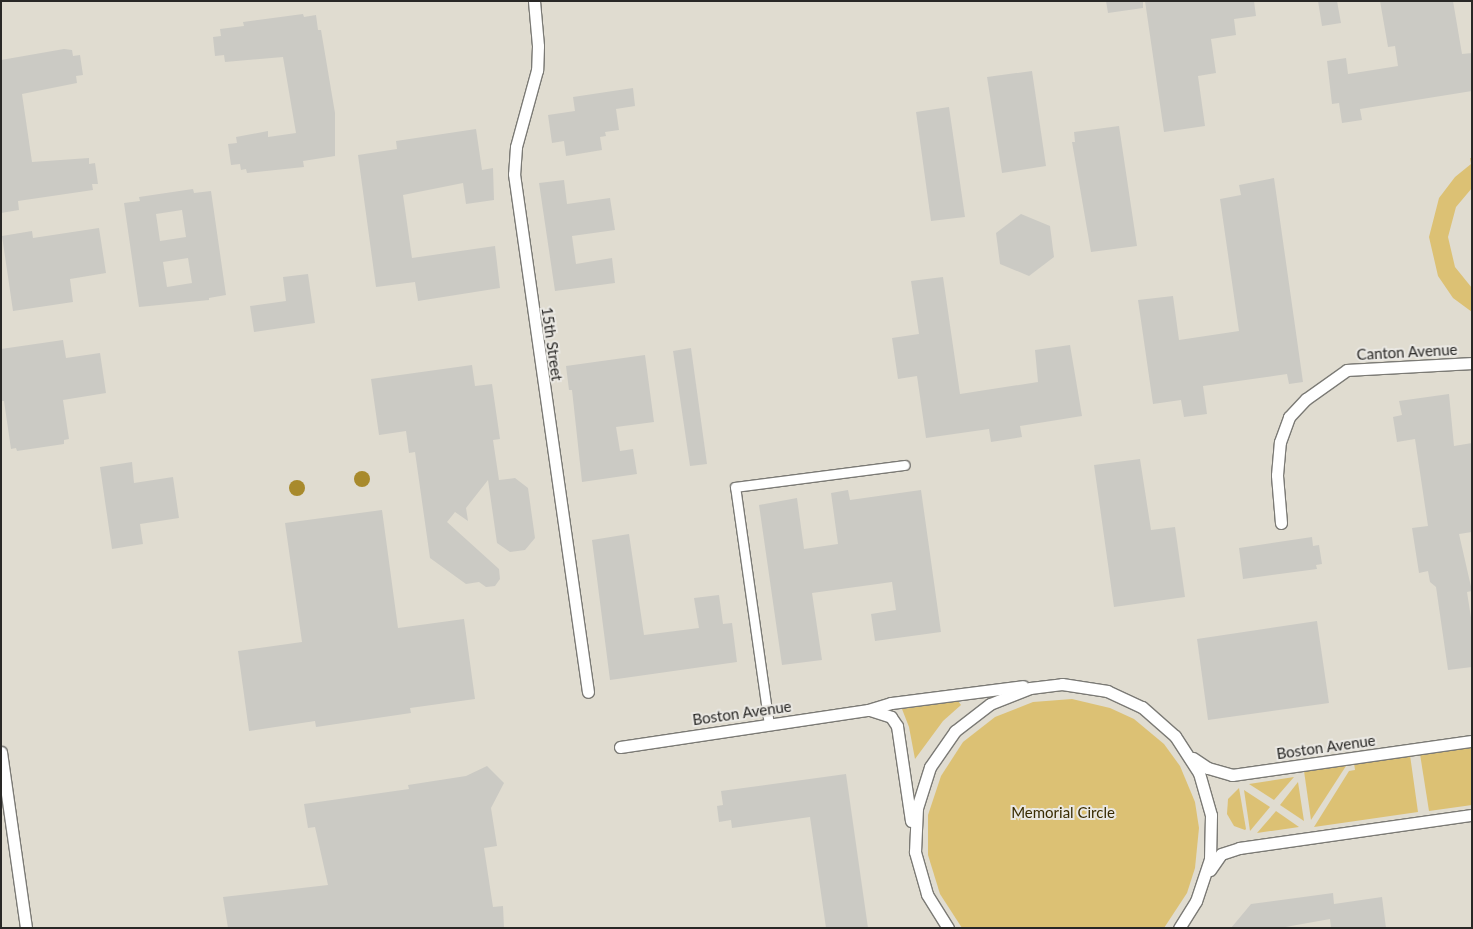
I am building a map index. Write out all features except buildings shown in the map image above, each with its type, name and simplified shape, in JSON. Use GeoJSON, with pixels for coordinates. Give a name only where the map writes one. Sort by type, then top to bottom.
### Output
{"type":"FeatureCollection","features":[{"type":"Feature","properties":{"kind":"street","name":"15th Street"},"geometry":{"type":"LineString","coordinates":[[534,1],[538,46],[537,70],[516,147],[514,174],[588,692]]}},
{"type":"Feature","properties":{"kind":"street","name":"Canton Avenue"},"geometry":{"type":"LineString","coordinates":[[1281,523],[1277,475],[1280,442],[1289,417],[1306,400],[1347,370],[1472,363]]}},
{"type":"Feature","properties":{"kind":"street"},"geometry":{"type":"LineString","coordinates":[[769,724],[735,487],[905,465]]}},
{"type":"Feature","properties":{"kind":"street"},"geometry":{"type":"LineString","coordinates":[[915,837],[917,808],[924,780],[951,737],[990,704],[1016,692],[1044,686],[1088,687],[1130,700],[1165,725],[1189,755],[1204,786],[1211,815],[1212,844],[1207,873],[1196,901],[1179,928]]}},
{"type":"Feature","properties":{"kind":"street","name":"Boston Avenue"},"geometry":{"type":"LineString","coordinates":[[620,747],[868,710],[891,703],[999,688],[1044,686]]}},
{"type":"Feature","properties":{"kind":"street"},"geometry":{"type":"LineString","coordinates":[[868,710],[883,713],[897,726],[922,880],[933,907],[948,928]]}},
{"type":"Feature","properties":{"kind":"street","name":"Boston Avenue"},"geometry":{"type":"LineString","coordinates":[[1189,755],[1208,768],[1232,775],[1472,741]]}},
{"type":"Feature","properties":{"kind":"street"},"geometry":{"type":"LineString","coordinates":[[1,752],[7,836],[26,928]]}},
{"type":"Feature","properties":{"kind":"street"},"geometry":{"type":"LineString","coordinates":[[1207,873],[1222,854],[1239,848],[1472,815]]}},
{"type":"Feature","properties":{"kind":"shaded area"},"geometry":{"type":"Polygon","coordinates":[[[1,1],[1472,1],[1472,928],[1,928],[1,1]]]}},
{"type":"Feature","properties":{"kind":"shaded area"},"geometry":{"type":"Polygon","coordinates":[[[362,471],[370,479],[362,487],[354,479],[362,471]]]}},
{"type":"Feature","properties":{"kind":"shaded area"},"geometry":{"type":"Polygon","coordinates":[[[297,480],[305,488],[297,496],[289,488],[297,480]]]}},
{"type":"Feature","properties":{"kind":"green space"},"geometry":{"type":"Polygon","coordinates":[[[1470,158],[1472,158],[1472,188],[1456,207],[1448,237],[1455,267],[1472,288],[1472,312],[1453,298],[1438,276],[1429,237],[1439,198],[1455,177],[1471,164],[1470,158]]]}},
{"type":"Feature","properties":{"kind":"green space","name":"Memorial Circle"},"geometry":{"type":"Polygon","coordinates":[[[1072,699],[1110,708],[1134,719],[1164,744],[1180,766],[1195,802],[1199,828],[1195,868],[1187,893],[1164,928],[962,928],[940,894],[928,855],[928,815],[941,776],[963,742],[995,717],[1033,702],[1072,699]]]}},
{"type":"Feature","properties":{"kind":"green space"},"geometry":{"type":"Polygon","coordinates":[[[958,701],[961,705],[943,721],[915,759],[909,727],[902,709],[958,701]]]}},
{"type":"Feature","properties":{"kind":"green space"},"geometry":{"type":"Polygon","coordinates":[[[1472,747],[1472,805],[1429,811],[1420,754],[1472,747]]]}},
{"type":"Feature","properties":{"kind":"green space"},"geometry":{"type":"Polygon","coordinates":[[[1410,755],[1418,812],[1314,827],[1349,771],[1355,770],[1354,763],[1410,755]]]}},
{"type":"Feature","properties":{"kind":"green space"},"geometry":{"type":"Polygon","coordinates":[[[1346,766],[1311,820],[1304,771],[1346,766]]]}},
{"type":"Feature","properties":{"kind":"green space"},"geometry":{"type":"Polygon","coordinates":[[[1294,777],[1274,800],[1249,784],[1294,777]]]}},
{"type":"Feature","properties":{"kind":"green space"},"geometry":{"type":"Polygon","coordinates":[[[1298,782],[1304,821],[1280,805],[1298,782]]]}},
{"type":"Feature","properties":{"kind":"green space"},"geometry":{"type":"Polygon","coordinates":[[[1239,788],[1245,830],[1234,826],[1227,814],[1228,799],[1239,788]]]}},
{"type":"Feature","properties":{"kind":"green space"},"geometry":{"type":"Polygon","coordinates":[[[1244,790],[1270,807],[1250,831],[1244,790]]]}},
{"type":"Feature","properties":{"kind":"green space"},"geometry":{"type":"Polygon","coordinates":[[[1276,811],[1299,827],[1257,833],[1276,811]]]}}]}
